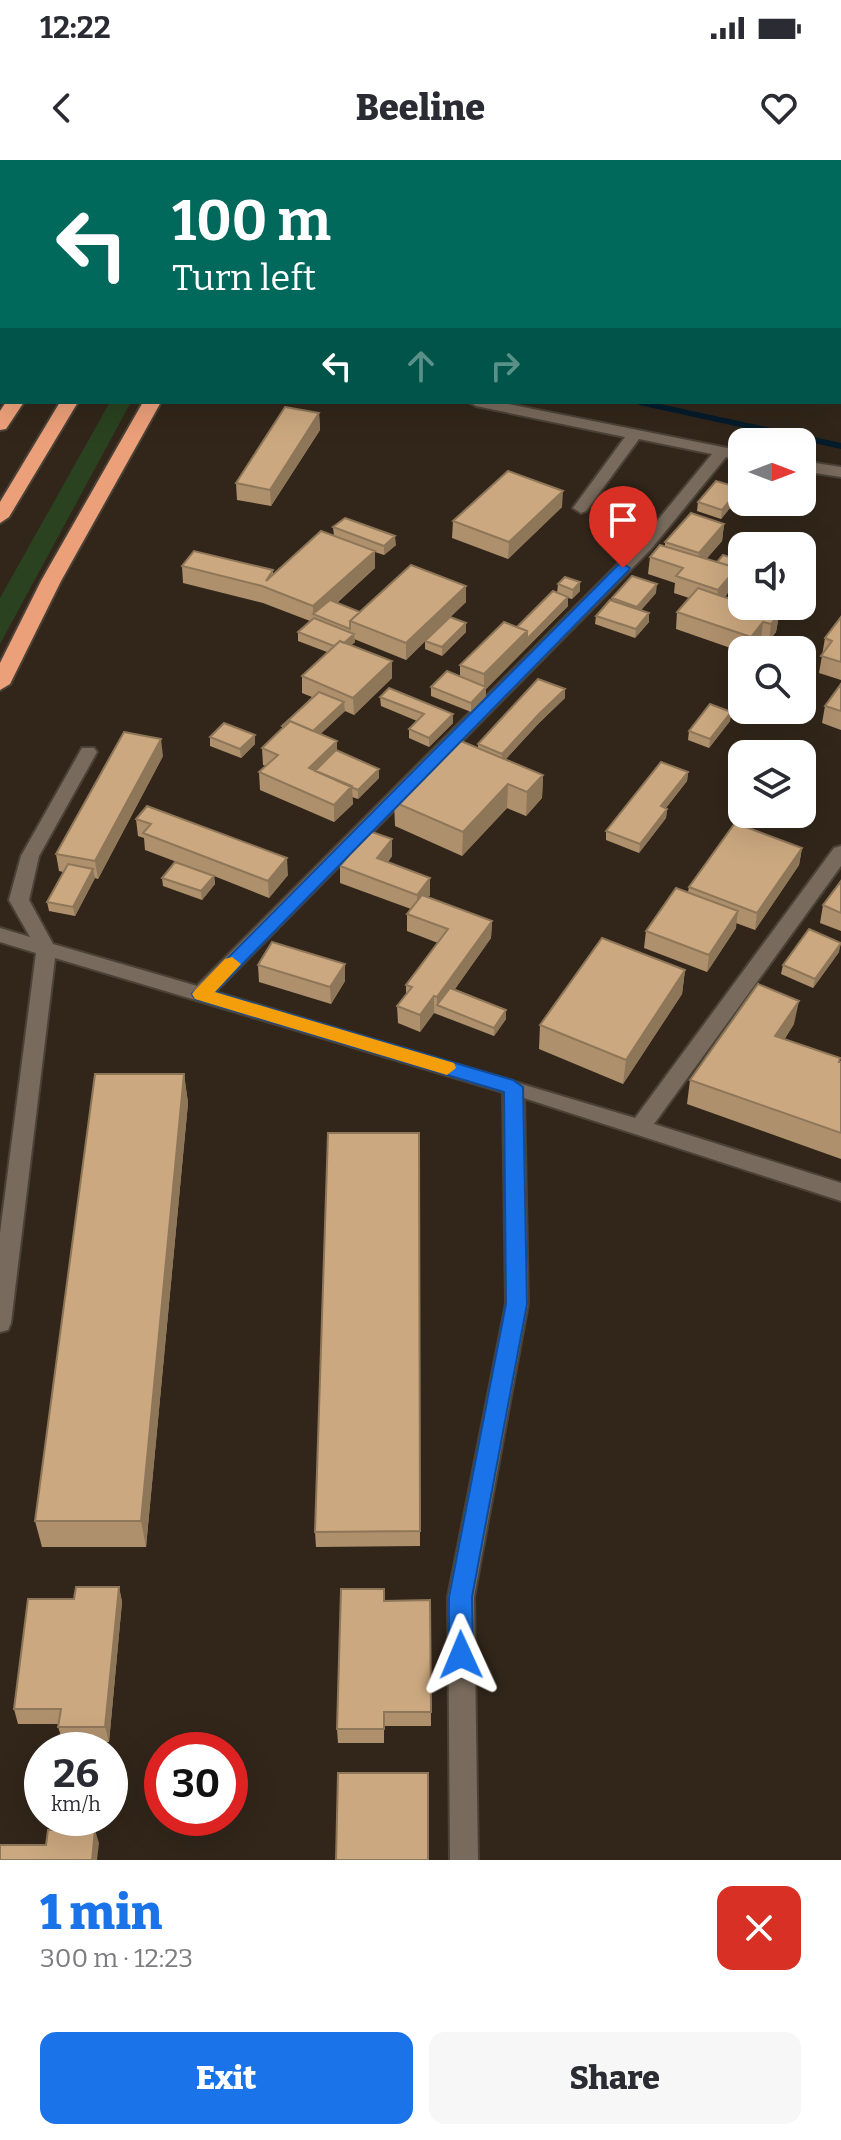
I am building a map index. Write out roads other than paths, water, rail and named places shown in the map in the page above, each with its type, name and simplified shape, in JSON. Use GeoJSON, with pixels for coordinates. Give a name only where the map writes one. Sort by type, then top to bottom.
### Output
{"type":"FeatureCollection","features":[{"type":"Feature","properties":{"kind":"highway"},"geometry":{"type":"LineString","coordinates":[[0,425],[14,404]]}},
{"type":"Feature","properties":{"kind":"highway"},"geometry":{"type":"LineString","coordinates":[[0,517],[68,404]]}},
{"type":"Feature","properties":{"kind":"highway"},"geometry":{"type":"LineString","coordinates":[[0,684],[51,581],[151,404]]}},
{"type":"Feature","properties":{"kind":"street"},"geometry":{"type":"LineString","coordinates":[[486,404],[728,453]]}},
{"type":"Feature","properties":{"kind":"street"},"geometry":{"type":"LineString","coordinates":[[581,508],[635,434]]}},
{"type":"Feature","properties":{"kind":"street"},"geometry":{"type":"LineString","coordinates":[[201,994],[645,546],[722,452]]}},
{"type":"Feature","properties":{"kind":"street"},"geometry":{"type":"LineString","coordinates":[[816,468],[841,472]]}},
{"type":"Feature","properties":{"kind":"street"},"geometry":{"type":"LineString","coordinates":[[0,1323],[46,948],[19,900],[30,856],[88,752]]}},
{"type":"Feature","properties":{"kind":"street"},"geometry":{"type":"LineString","coordinates":[[640,1127],[841,852]]}},
{"type":"Feature","properties":{"kind":"street"},"geometry":{"type":"LineString","coordinates":[[0,935],[513,1087],[841,1192]]}},
{"type":"Feature","properties":{"kind":"street"},"geometry":{"type":"LineString","coordinates":[[464,1860],[461,1597],[517,1304],[513,1087]]}},
{"type":"Feature","properties":{"kind":"waterway"},"geometry":{"type":"LineString","coordinates":[[648,404],[841,446]]}}]}
